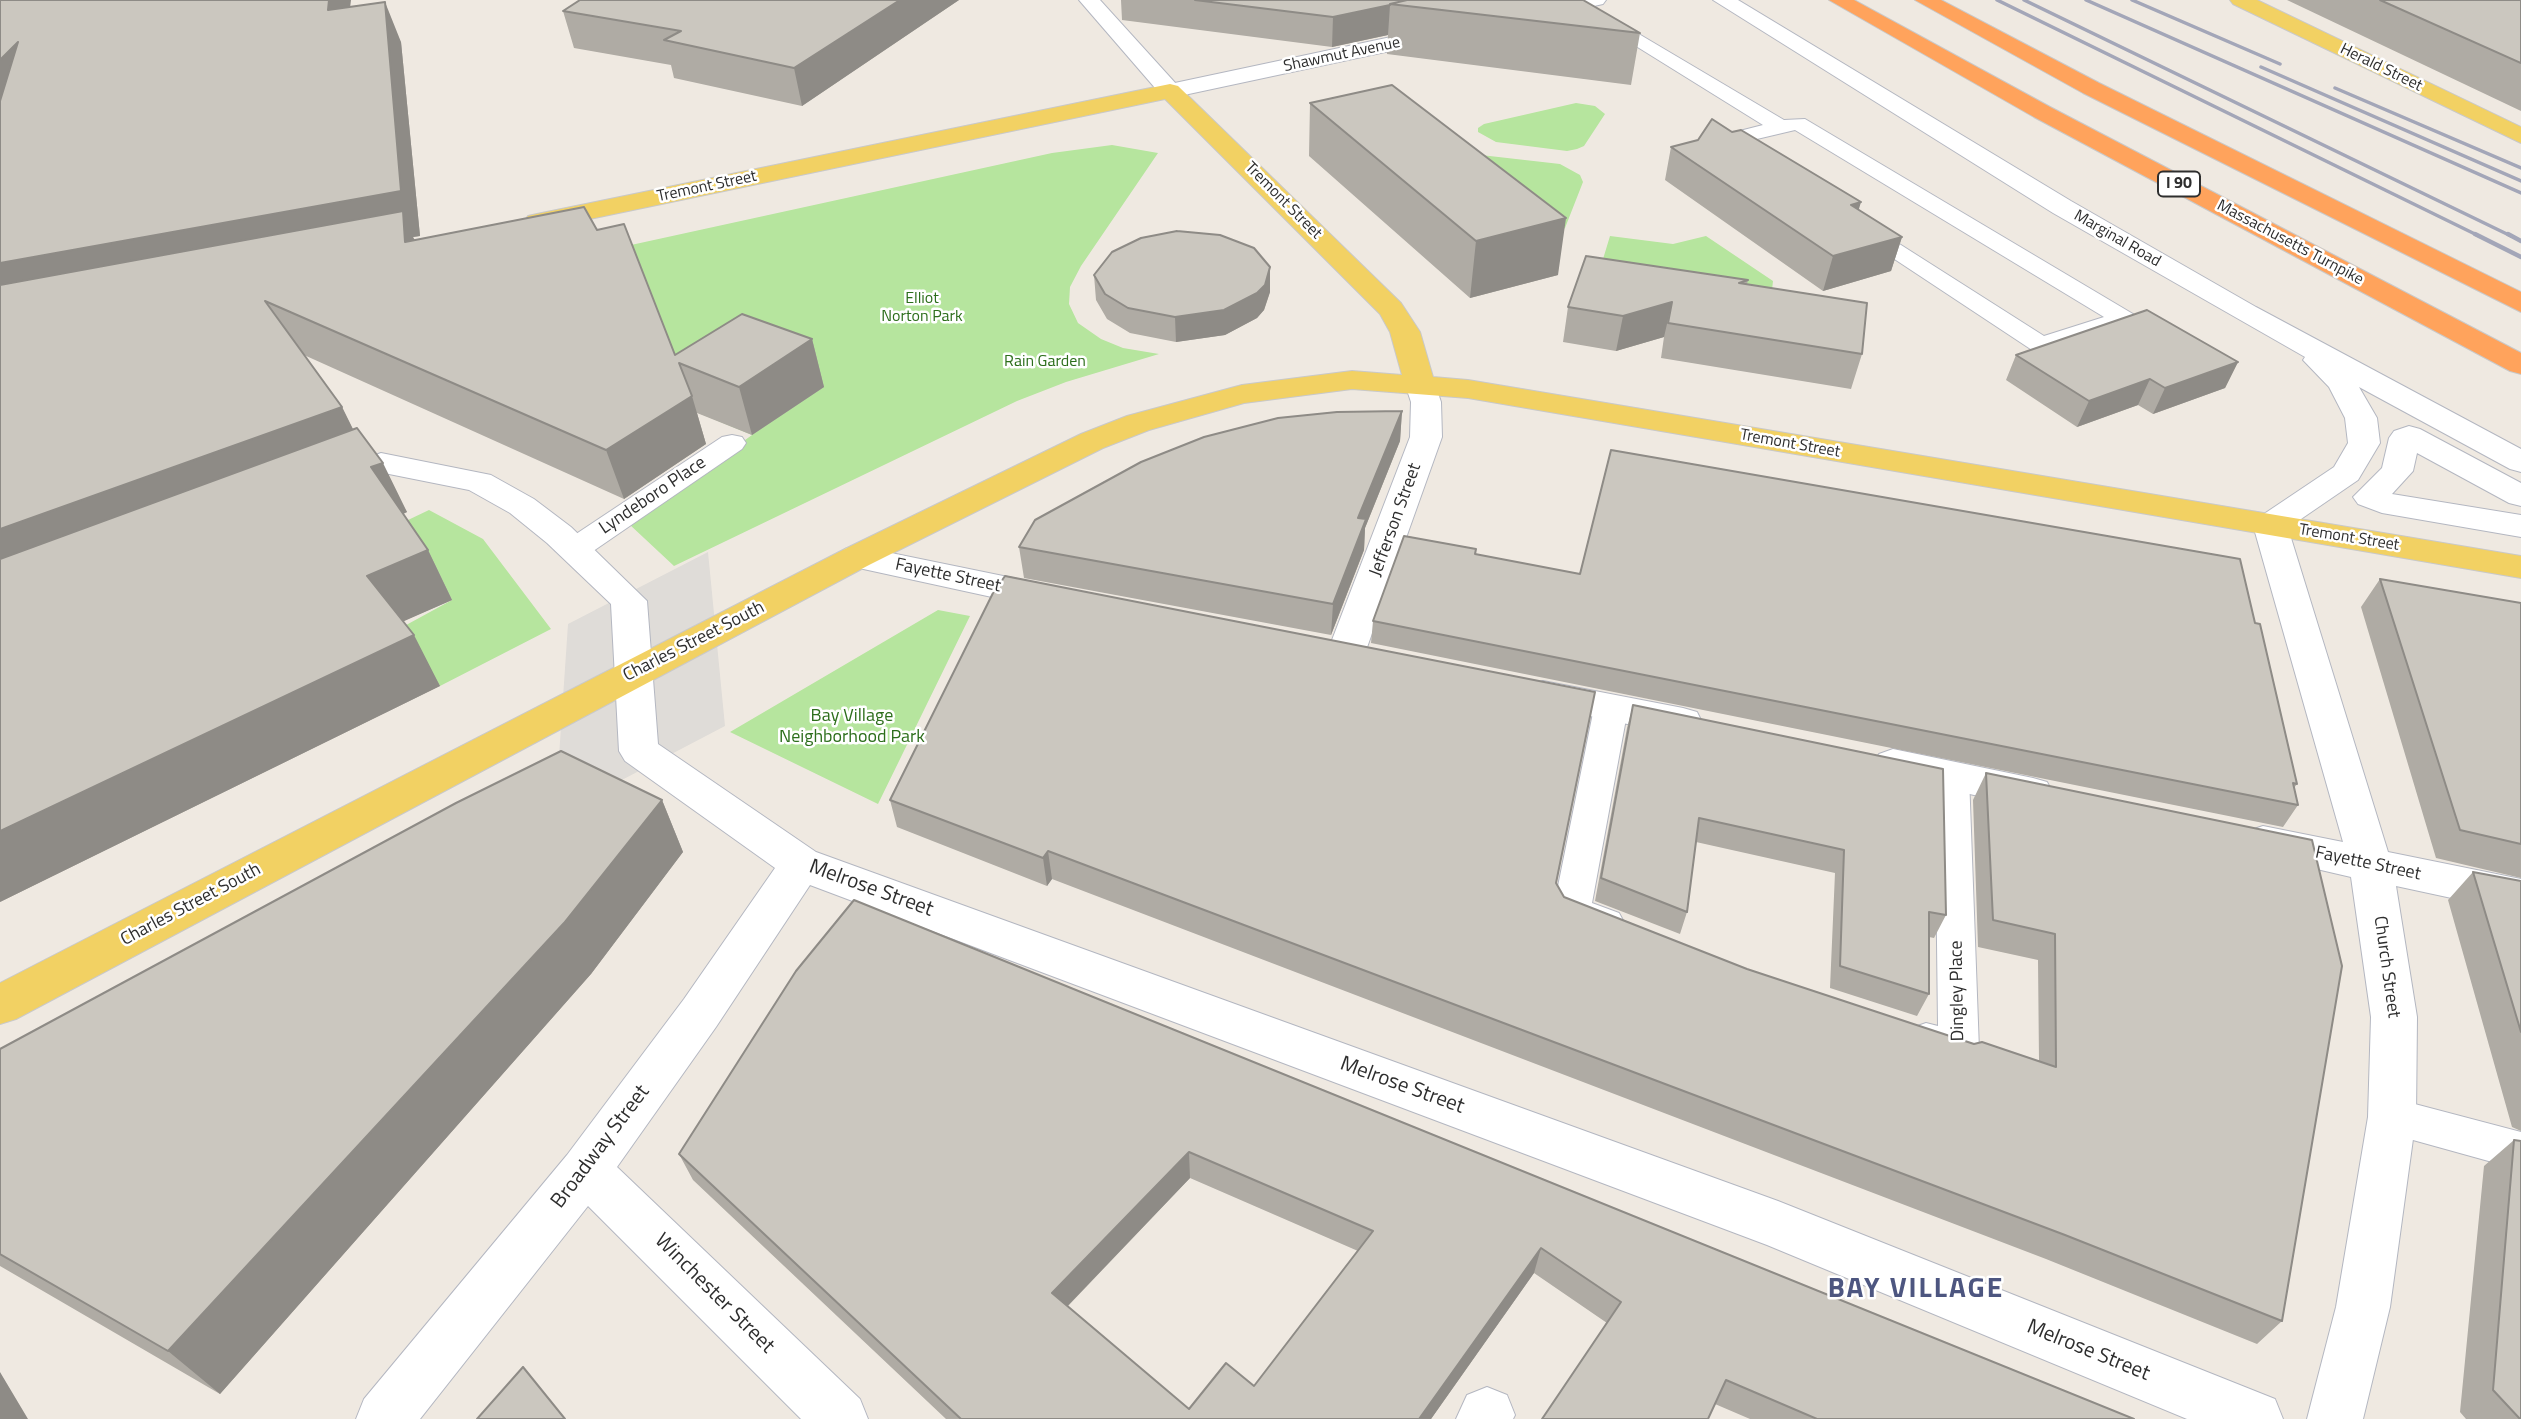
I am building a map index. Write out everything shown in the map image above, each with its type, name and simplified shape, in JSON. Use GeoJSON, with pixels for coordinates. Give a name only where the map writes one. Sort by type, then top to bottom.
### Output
{"type":"FeatureCollection","features":[{"type":"Feature","properties":{"kind":"highway","name":"Massachusetts Turnpike"},"geometry":{"type":"LineString","coordinates":[[1839,0],[2031,106],[2521,365]]}},
{"type":"Feature","properties":{"kind":"highway","name":"I 90"},"geometry":{"type":"LineString","coordinates":[[1925,0],[2081,83],[2521,303]]}},
{"type":"Feature","properties":{"kind":"main road","name":"Herald Street"},"geometry":{"type":"LineString","coordinates":[[2240,0],[2521,136]]}},
{"type":"Feature","properties":{"kind":"main road","name":"Tremont Street"},"geometry":{"type":"LineString","coordinates":[[509,228],[1170,92],[1391,309],[1405,332],[1419,384],[1468,389],[2521,567]]}},
{"type":"Feature","properties":{"kind":"main road","name":"Charles Street South"},"geometry":{"type":"LineString","coordinates":[[0,1005],[857,556],[1091,441],[1184,409],[1242,394],[1352,380],[1419,384]]}},
{"type":"Feature","properties":{"kind":"street"},"geometry":{"type":"LineString","coordinates":[[1089,0],[1170,92]]}},
{"type":"Feature","properties":{"kind":"street","name":"Marginal Road"},"geometry":{"type":"LineString","coordinates":[[1723,0],[2062,207],[2246,313],[2521,462]]}},
{"type":"Feature","properties":{"kind":"street"},"geometry":{"type":"LineString","coordinates":[[1512,18],[1588,2]]}},
{"type":"Feature","properties":{"kind":"street","name":"Shawmut Avenue"},"geometry":{"type":"LineString","coordinates":[[1170,92],[1458,30]]}},
{"type":"Feature","properties":{"kind":"street"},"geometry":{"type":"LineString","coordinates":[[2246,313],[2315,357],[2342,383],[2361,418],[2364,443],[2346,473],[2270,525]]}},
{"type":"Feature","properties":{"kind":"street","name":"Jefferson Street"},"geometry":{"type":"LineString","coordinates":[[1346,653],[1426,437],[1426,402],[1419,384]]}},
{"type":"Feature","properties":{"kind":"street"},"geometry":{"type":"LineString","coordinates":[[2521,496],[2409,436],[2405,438],[2397,471],[2370,497],[2382,503],[2521,526]]}},
{"type":"Feature","properties":{"kind":"street","name":"Melrose Street"},"geometry":{"type":"LineString","coordinates":[[305,492],[381,463],[479,482],[522,506],[575,549],[629,601],[639,751],[801,864],[1778,1225],[2255,1419]]}},
{"type":"Feature","properties":{"kind":"street","name":"Church Street"},"geometry":{"type":"LineString","coordinates":[[2270,525],[2371,865],[2394,1017],[2392,1117],[2363,1307],[2335,1419]]}},
{"type":"Feature","properties":{"kind":"street","name":"Fayette Street"},"geometry":{"type":"LineString","coordinates":[[857,556],[1079,603]]}},
{"type":"Feature","properties":{"kind":"street"},"geometry":{"type":"LineString","coordinates":[[1306,645],[1386,661]]}},
{"type":"Feature","properties":{"kind":"street"},"geometry":{"type":"LineString","coordinates":[[1505,686],[1720,730]]}},
{"type":"Feature","properties":{"kind":"street"},"geometry":{"type":"LineString","coordinates":[[1856,757],[2071,801]]}},
{"type":"Feature","properties":{"kind":"street","name":"Fayette Street"},"geometry":{"type":"LineString","coordinates":[[2230,835],[2521,896]]}},
{"type":"Feature","properties":{"kind":"street","name":"Broadway Street"},"geometry":{"type":"LineString","coordinates":[[384,1419],[585,1171],[700,1013],[801,864]]}},
{"type":"Feature","properties":{"kind":"street","name":"Winchester Street"},"geometry":{"type":"LineString","coordinates":[[585,1171],[642,1223],[840,1419]]}},
{"type":"Feature","properties":{"kind":"lane"},"geometry":{"type":"LineString","coordinates":[[1588,2],[1781,127]]}},
{"type":"Feature","properties":{"kind":"lane"},"geometry":{"type":"LineString","coordinates":[[1758,164],[1723,141],[1798,123],[2124,319],[2041,345],[1840,216]]}},
{"type":"Feature","properties":{"kind":"lane","name":"Lyndeboro Place"},"geometry":{"type":"LineString","coordinates":[[575,549],[732,443]]}},
{"type":"Feature","properties":{"kind":"lane"},"geometry":{"type":"LineString","coordinates":[[1611,708],[1572,911],[1636,936]]}},
{"type":"Feature","properties":{"kind":"lane","name":"Dingley Place"},"geometry":{"type":"LineString","coordinates":[[1894,1029],[1959,1050],[1952,776]]}},
{"type":"Feature","properties":{"kind":"lane"},"geometry":{"type":"LineString","coordinates":[[2392,1117],[2521,1151]]}},
{"type":"Feature","properties":{"kind":"green space"},"geometry":{"type":"Polygon","coordinates":[[[1576,103],[1595,106],[1605,114],[1584,146],[1577,149],[1567,151],[1496,142],[1478,132],[1478,128],[1484,124],[1576,103]]]}},
{"type":"Feature","properties":{"kind":"green space","name":"Elliot Norton Park"},"geometry":{"type":"Polygon","coordinates":[[[1112,145],[1158,153],[1081,266],[1070,287],[1069,304],[1078,323],[1101,339],[1123,348],[1159,354],[1066,382],[1017,401],[674,566],[629,524],[752,435],[684,407],[599,252],[1052,153],[1112,145]]]}},
{"type":"Feature","properties":{"kind":"green space"},"geometry":{"type":"Polygon","coordinates":[[[1472,154],[1560,164],[1580,175],[1583,182],[1565,228],[1559,232],[1472,154]]]}},
{"type":"Feature","properties":{"kind":"green space"},"geometry":{"type":"Polygon","coordinates":[[[1610,236],[1673,244],[1706,236],[1773,281],[1772,290],[1600,269],[1610,236]]]}},
{"type":"Feature","properties":{"kind":"green space"},"geometry":{"type":"Polygon","coordinates":[[[429,510],[483,539],[551,629],[440,686],[397,630],[452,600],[408,520],[429,510]]]}},
{"type":"Feature","properties":{"kind":"green space","name":"Bay Village Neighborhood Park"},"geometry":{"type":"Polygon","coordinates":[[[938,610],[970,616],[878,804],[730,732],[938,610]]]}},
{"type":"Feature","properties":{"kind":"shaded area"},"geometry":{"type":"Polygon","coordinates":[[[708,552],[725,726],[555,815],[568,624],[708,552]]]}},
{"type":"Feature","properties":{"kind":"building"},"geometry":{"type":"Polygon","coordinates":[[[0,0],[329,0],[328,10],[385,2],[401,191],[0,263],[0,101],[18,42],[0,60],[0,0]]]}},
{"type":"Feature","properties":{"kind":"building"},"geometry":{"type":"Polygon","coordinates":[[[580,0],[900,0],[794,68],[664,40],[681,31],[563,11],[580,0]]]}},
{"type":"Feature","properties":{"kind":"building"},"geometry":{"type":"Polygon","coordinates":[[[1195,0],[1407,0],[1333,17],[1195,0]]]}},
{"type":"Feature","properties":{"kind":"building"},"geometry":{"type":"Polygon","coordinates":[[[1407,0],[1583,0],[1640,33],[1390,4],[1407,0]]]}},
{"type":"Feature","properties":{"kind":"building"},"geometry":{"type":"Polygon","coordinates":[[[2380,0],[2521,0],[2521,63],[2380,0]]]}},
{"type":"Feature","properties":{"kind":"building"},"geometry":{"type":"Polygon","coordinates":[[[1392,85],[1566,218],[1476,241],[1310,103],[1392,85]]]}},
{"type":"Feature","properties":{"kind":"building"},"geometry":{"type":"Polygon","coordinates":[[[1712,119],[1732,132],[1741,130],[1861,202],[1851,205],[1902,237],[1833,256],[1671,147],[1698,140],[1712,119]]]}},
{"type":"Feature","properties":{"kind":"building"},"geometry":{"type":"Polygon","coordinates":[[[584,207],[597,230],[624,224],[675,355],[742,314],[812,339],[739,387],[679,363],[692,396],[606,450],[265,301],[342,407],[0,529],[0,285],[403,211],[405,242],[584,207]]]}},
{"type":"Feature","properties":{"kind":"building"},"geometry":{"type":"Polygon","coordinates":[[[1177,231],[1220,235],[1254,248],[1270,267],[1265,285],[1257,293],[1224,310],[1175,317],[1128,308],[1105,294],[1094,275],[1112,252],[1141,238],[1177,231]]]}},
{"type":"Feature","properties":{"kind":"building"},"geometry":{"type":"Polygon","coordinates":[[[1586,256],[1748,280],[1739,283],[1867,303],[1862,354],[1668,323],[1672,302],[1623,316],[1568,307],[1586,256]]]}},
{"type":"Feature","properties":{"kind":"building"},"geometry":{"type":"Polygon","coordinates":[[[2147,310],[2238,362],[2165,388],[2150,379],[2089,401],[2016,355],[2147,310]]]}},
{"type":"Feature","properties":{"kind":"building"},"geometry":{"type":"Polygon","coordinates":[[[1402,411],[1358,518],[1366,519],[1333,604],[1019,547],[1035,520],[1141,462],[1204,437],[1278,418],[1337,412],[1402,411]]]}},
{"type":"Feature","properties":{"kind":"building"},"geometry":{"type":"Polygon","coordinates":[[[357,428],[383,463],[371,467],[428,550],[367,576],[414,635],[0,831],[0,559],[357,428]]]}},
{"type":"Feature","properties":{"kind":"building"},"geometry":{"type":"Polygon","coordinates":[[[1611,450],[2240,559],[2255,623],[2260,624],[2297,784],[2293,783],[2298,805],[1373,621],[1404,536],[1476,549],[1475,554],[1580,574],[1611,450]]]}},
{"type":"Feature","properties":{"kind":"building"},"geometry":{"type":"Polygon","coordinates":[[[1005,576],[1595,692],[1556,883],[1564,897],[1747,969],[1974,1044],[1982,1042],[2056,1067],[2055,934],[1993,920],[1986,773],[2312,840],[2342,966],[2282,1321],[2065,1235],[1048,851],[1043,858],[890,800],[993,593],[1005,576]]]}},
{"type":"Feature","properties":{"kind":"building"},"geometry":{"type":"Polygon","coordinates":[[[2380,579],[2521,603],[2521,844],[2460,830],[2380,579]]]}},
{"type":"Feature","properties":{"kind":"building"},"geometry":{"type":"Polygon","coordinates":[[[1633,705],[1943,769],[1946,915],[1929,912],[1929,994],[1840,966],[1844,850],[1699,818],[1687,912],[1601,878],[1633,705]]]}},
{"type":"Feature","properties":{"kind":"building"},"geometry":{"type":"Polygon","coordinates":[[[561,751],[662,800],[564,923],[168,1351],[0,1254],[0,1049],[456,803],[561,751]]]}},
{"type":"Feature","properties":{"kind":"building"},"geometry":{"type":"Polygon","coordinates":[[[2473,872],[2521,881],[2521,1032],[2473,872]]]}},
{"type":"Feature","properties":{"kind":"building"},"geometry":{"type":"Polygon","coordinates":[[[854,900],[2134,1419],[1817,1419],[1726,1380],[1708,1419],[1542,1419],[1621,1302],[1541,1248],[1419,1419],[961,1419],[679,1154],[796,971],[854,900]],[[1189,1152],[1052,1293],[1189,1409],[1226,1363],[1254,1386],[1373,1231],[1189,1152]]]}},
{"type":"Feature","properties":{"kind":"building"},"geometry":{"type":"Polygon","coordinates":[[[2514,1140],[2521,1141],[2521,1419],[2493,1390],[2514,1140]]]}},
{"type":"Feature","properties":{"kind":"building"},"geometry":{"type":"Polygon","coordinates":[[[523,1367],[565,1419],[477,1419],[523,1367]]]}},
{"type":"Feature","properties":{"kind":"railway"},"geometry":{"type":"LineString","coordinates":[[1997,0],[2479,236]]}},
{"type":"Feature","properties":{"kind":"railway"},"geometry":{"type":"LineString","coordinates":[[2024,0],[2511,236]]}},
{"type":"Feature","properties":{"kind":"railway"},"geometry":{"type":"LineString","coordinates":[[2086,0],[2521,193]]}},
{"type":"Feature","properties":{"kind":"railway"},"geometry":{"type":"LineString","coordinates":[[2132,0],[2280,64]]}},
{"type":"Feature","properties":{"kind":"railway"},"geometry":{"type":"LineString","coordinates":[[2261,67],[2521,181]]}},
{"type":"Feature","properties":{"kind":"railway"},"geometry":{"type":"LineString","coordinates":[[2335,88],[2521,168]]}},
{"type":"Feature","properties":{"kind":"railway"},"geometry":{"type":"LineString","coordinates":[[2475,234],[2479,236]]}},
{"type":"Feature","properties":{"kind":"railway"},"geometry":{"type":"LineString","coordinates":[[2508,234],[2521,241]]}},
{"type":"Feature","properties":{"kind":"railway"},"geometry":{"type":"LineString","coordinates":[[2479,236],[2521,257]]}},
{"type":"Feature","properties":{"kind":"district","name":"BAY VILLAGE"},"geometry":{"type":"Point","coordinates":[1916,1290]}},
{"type":"Feature","properties":{"kind":"park label","name":"Rain Garden"},"geometry":{"type":"Point","coordinates":[1045,362]}}]}
